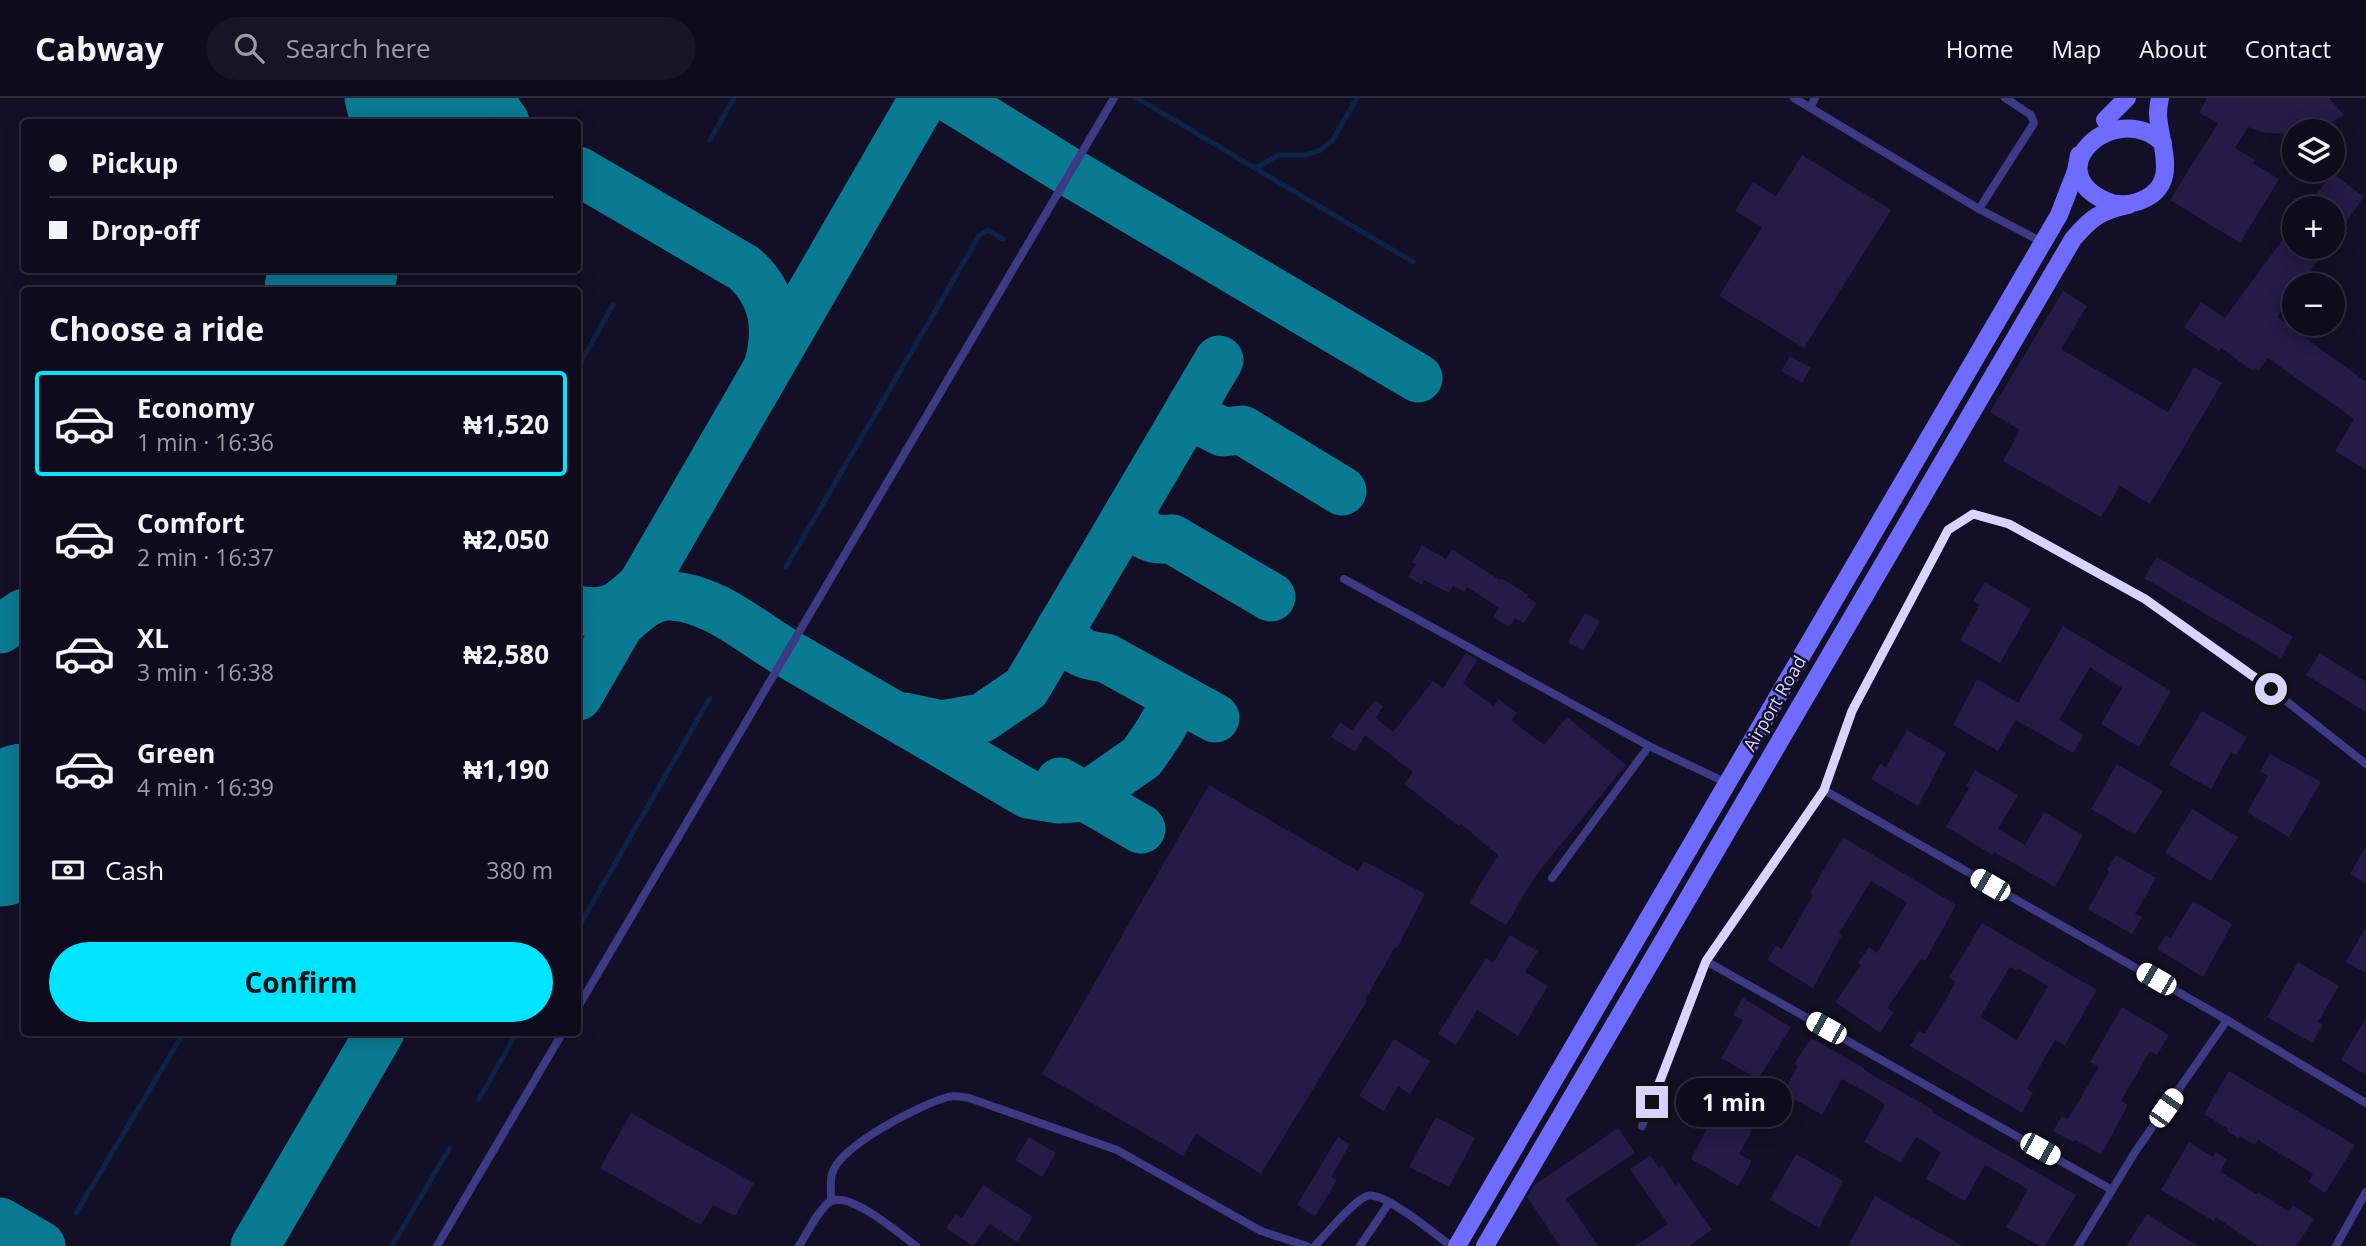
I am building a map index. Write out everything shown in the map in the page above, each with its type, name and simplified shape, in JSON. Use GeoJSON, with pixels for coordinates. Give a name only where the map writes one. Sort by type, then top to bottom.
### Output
{"type":"FeatureCollection","features":[{"type":"Feature","properties":{"kind":"main road"},"geometry":{"type":"LineString","coordinates":[[2127,98],[2091,130],[2083,141],[2079,155],[2080,171],[2086,186],[2097,197],[2112,204],[2128,205],[2143,200],[2157,190],[2165,176],[2167,159],[2158,114],[2160,98]]}},
{"type":"Feature","properties":{"kind":"main road"},"geometry":{"type":"LineString","coordinates":[[2103,121],[2117,117],[2131,118],[2155,131],[2163,143]]}},
{"type":"Feature","properties":{"kind":"main road","name":"Airport Road"},"geometry":{"type":"LineString","coordinates":[[1457,1246],[2043,243],[2068,194],[2079,155]]}},
{"type":"Feature","properties":{"kind":"main road","name":"Airport Road"},"geometry":{"type":"LineString","coordinates":[[1485,1246],[2073,239],[2091,219],[2108,209],[2128,205]]}},
{"type":"Feature","properties":{"kind":"lane"},"geometry":{"type":"LineString","coordinates":[[581,1002],[1114,98]]}},
{"type":"Feature","properties":{"kind":"lane"},"geometry":{"type":"LineString","coordinates":[[1794,98],[1979,209],[2043,243]]}},
{"type":"Feature","properties":{"kind":"lane"},"geometry":{"type":"LineString","coordinates":[[1810,108],[1815,98]]}},
{"type":"Feature","properties":{"kind":"lane"},"geometry":{"type":"LineString","coordinates":[[1979,209],[2034,123],[2031,115],[2005,98]]}},
{"type":"Feature","properties":{"kind":"lane"},"geometry":{"type":"LineString","coordinates":[[1642,1126],[1706,961],[1824,790],[1852,711],[1948,530],[1973,514],[2009,524],[2145,599],[2271,689],[2366,764]]}},
{"type":"Feature","properties":{"kind":"lane"},"geometry":{"type":"LineString","coordinates":[[1345,579],[1649,746],[1727,783]]}},
{"type":"Feature","properties":{"kind":"lane"},"geometry":{"type":"LineString","coordinates":[[1552,878],[1649,746]]}},
{"type":"Feature","properties":{"kind":"lane"},"geometry":{"type":"LineString","coordinates":[[1824,790],[2227,1020],[2366,1103]]}},
{"type":"Feature","properties":{"kind":"lane"},"geometry":{"type":"LineString","coordinates":[[1706,961],[2112,1190]]}},
{"type":"Feature","properties":{"kind":"lane"},"geometry":{"type":"LineString","coordinates":[[2078,1246],[2135,1152],[2227,1020]]}},
{"type":"Feature","properties":{"kind":"lane"},"geometry":{"type":"LineString","coordinates":[[437,1246],[561,1036]]}},
{"type":"Feature","properties":{"kind":"lane"},"geometry":{"type":"LineString","coordinates":[[831,1201],[832,1172],[862,1140],[909,1114],[950,1096],[969,1098],[1117,1150],[1261,1231],[1307,1246]]}},
{"type":"Feature","properties":{"kind":"lane"},"geometry":{"type":"LineString","coordinates":[[2336,1246],[2366,1192]]}},
{"type":"Feature","properties":{"kind":"lane"},"geometry":{"type":"LineString","coordinates":[[1315,1246],[1366,1196],[1376,1195],[1451,1246]]}},
{"type":"Feature","properties":{"kind":"lane"},"geometry":{"type":"LineString","coordinates":[[799,1246],[822,1209],[831,1201],[844,1200],[863,1208],[916,1246]]}},
{"type":"Feature","properties":{"kind":"lane"},"geometry":{"type":"LineString","coordinates":[[1360,1246],[1389,1203]]}},
{"type":"Feature","properties":{"kind":"building"},"geometry":{"type":"Polygon","coordinates":[[[2207,98],[2329,98],[2344,115],[2337,119],[2282,119],[2282,134],[2264,133],[2248,127],[2235,148],[2279,179],[2240,243],[2170,200],[2218,123],[2199,113],[2207,98]]]}},
{"type":"Feature","properties":{"kind":"building"},"geometry":{"type":"Polygon","coordinates":[[[1802,155],[1891,210],[1804,348],[1719,296],[1762,227],[1735,211],[1753,182],[1776,196],[1802,155]]]}},
{"type":"Feature","properties":{"kind":"building"},"geometry":{"type":"Polygon","coordinates":[[[2325,182],[2344,182],[2364,197],[2345,223],[2345,196],[2315,196],[2325,182]]]}},
{"type":"Feature","properties":{"kind":"building"},"geometry":{"type":"Polygon","coordinates":[[[2282,240],[2282,259],[2319,259],[2309,273],[2282,273],[2282,310],[2277,317],[2282,321],[2282,336],[2303,336],[2366,382],[2366,470],[2335,451],[2354,419],[2268,358],[2258,371],[2255,368],[2253,371],[2221,348],[2219,351],[2184,327],[2201,302],[2225,318],[2282,240]]]}},
{"type":"Feature","properties":{"kind":"building"},"geometry":{"type":"Polygon","coordinates":[[[2063,291],[2087,306],[2061,349],[2168,412],[2194,367],[2222,383],[2150,504],[2120,486],[2101,517],[2003,461],[2020,430],[1990,412],[2063,291]]]}},
{"type":"Feature","properties":{"kind":"building"},"geometry":{"type":"Polygon","coordinates":[[[1790,356],[1811,368],[1802,383],[1781,371],[1790,356]]]}},
{"type":"Feature","properties":{"kind":"building"},"geometry":{"type":"Polygon","coordinates":[[[1422,545],[1446,559],[1452,549],[1537,603],[1524,623],[1515,618],[1509,627],[1493,617],[1499,608],[1467,587],[1464,592],[1453,586],[1449,593],[1424,580],[1422,585],[1408,577],[1416,564],[1412,562],[1422,545]]]}},
{"type":"Feature","properties":{"kind":"building"},"geometry":{"type":"Polygon","coordinates":[[[2157,557],[2293,637],[2281,658],[2144,578],[2157,557]]]}},
{"type":"Feature","properties":{"kind":"building"},"geometry":{"type":"Polygon","coordinates":[[[1985,582],[2031,609],[2000,663],[1960,640],[1980,605],[1973,601],[1985,582]]]}},
{"type":"Feature","properties":{"kind":"building"},"geometry":{"type":"Polygon","coordinates":[[[1585,613],[1600,621],[1583,651],[1568,642],[1585,613]]]}},
{"type":"Feature","properties":{"kind":"building"},"geometry":{"type":"Polygon","coordinates":[[[2063,626],[2171,691],[2139,747],[2101,724],[2122,688],[2090,667],[2059,720],[2084,735],[2073,753],[2016,720],[1998,751],[1953,725],[1977,679],[2018,703],[2063,626]]]}},
{"type":"Feature","properties":{"kind":"building"},"geometry":{"type":"Polygon","coordinates":[[[1466,653],[1478,660],[1463,683],[1493,706],[1499,699],[1517,713],[1511,720],[1544,745],[1567,717],[1626,765],[1536,875],[1506,925],[1469,903],[1498,855],[1461,824],[1459,826],[1404,784],[1413,772],[1365,735],[1355,752],[1331,737],[1340,722],[1352,730],[1375,700],[1383,706],[1376,718],[1393,732],[1433,681],[1443,688],[1466,653]]]}},
{"type":"Feature","properties":{"kind":"building"},"geometry":{"type":"Polygon","coordinates":[[[2320,653],[2366,682],[2366,712],[2306,675],[2320,653]]]}},
{"type":"Feature","properties":{"kind":"building"},"geometry":{"type":"Polygon","coordinates":[[[2202,711],[2247,737],[2237,755],[2231,752],[2211,789],[2169,765],[2202,711]]]}},
{"type":"Feature","properties":{"kind":"building"},"geometry":{"type":"Polygon","coordinates":[[[1907,730],[1946,753],[1918,806],[1871,779],[1880,764],[1886,767],[1907,730]]]}},
{"type":"Feature","properties":{"kind":"building"},"geometry":{"type":"Polygon","coordinates":[[[2270,754],[2321,782],[2289,837],[2247,812],[2268,776],[2260,771],[2270,754]]]}},
{"type":"Feature","properties":{"kind":"building"},"geometry":{"type":"Polygon","coordinates":[[[2117,764],[2163,791],[2135,835],[2091,809],[2117,764]]]}},
{"type":"Feature","properties":{"kind":"building"},"geometry":{"type":"Polygon","coordinates":[[[1975,770],[2018,795],[1998,829],[2025,845],[2044,812],[2083,835],[2055,887],[1946,827],[1969,788],[1966,786],[1975,770]]]}},
{"type":"Feature","properties":{"kind":"building"},"geometry":{"type":"Polygon","coordinates":[[[1209,785],[1358,871],[1364,861],[1425,894],[1397,948],[1395,947],[1365,1000],[1367,1001],[1261,1174],[1196,1134],[1183,1156],[1042,1074],[1209,785]]]}},
{"type":"Feature","properties":{"kind":"building"},"geometry":{"type":"Polygon","coordinates":[[[2192,809],[2238,837],[2211,881],[2165,853],[2192,809]]]}},
{"type":"Feature","properties":{"kind":"building"},"geometry":{"type":"Polygon","coordinates":[[[1843,837],[1956,905],[1925,961],[1921,959],[1887,1008],[1894,1012],[1880,1033],[1835,1002],[1861,965],[1858,963],[1869,947],[1877,953],[1907,902],[1871,881],[1839,933],[1842,935],[1813,988],[1767,960],[1776,946],[1782,949],[1813,895],[1810,893],[1843,837]]]}},
{"type":"Feature","properties":{"kind":"building"},"geometry":{"type":"Polygon","coordinates":[[[2366,846],[2366,884],[2350,874],[2366,846]]]}},
{"type":"Feature","properties":{"kind":"building"},"geometry":{"type":"Polygon","coordinates":[[[2116,855],[2156,878],[2135,914],[2142,917],[2132,934],[2088,909],[2116,855]]]}},
{"type":"Feature","properties":{"kind":"building"},"geometry":{"type":"Polygon","coordinates":[[[2193,901],[2232,924],[2203,977],[2157,949],[2166,935],[2171,938],[2193,901]]]}},
{"type":"Feature","properties":{"kind":"building"},"geometry":{"type":"Polygon","coordinates":[[[1982,923],[2097,990],[2065,1045],[2055,1040],[2027,1089],[2033,1093],[2022,1113],[1910,1046],[1919,1031],[1925,1034],[1956,982],[1949,978],[1982,923]],[[2010,967],[1980,1017],[2017,1040],[2048,986],[2019,969],[2017,971],[2010,967]]]}},
{"type":"Feature","properties":{"kind":"building"},"geometry":{"type":"Polygon","coordinates":[[[2366,927],[2366,973],[2346,962],[2366,927]]]}},
{"type":"Feature","properties":{"kind":"building"},"geometry":{"type":"Polygon","coordinates":[[[1510,935],[1538,951],[1525,972],[1548,986],[1518,1036],[1477,1010],[1456,1045],[1438,1034],[1486,958],[1493,963],[1510,935]]]}},
{"type":"Feature","properties":{"kind":"building"},"geometry":{"type":"Polygon","coordinates":[[[2298,962],[2339,986],[2318,1022],[2323,1025],[2312,1043],[2267,1017],[2298,962]]]}},
{"type":"Feature","properties":{"kind":"building"},"geometry":{"type":"Polygon","coordinates":[[[1743,998],[1791,1027],[1758,1079],[1721,1058],[1743,1020],[1733,1015],[1743,998]]]}},
{"type":"Feature","properties":{"kind":"building"},"geometry":{"type":"Polygon","coordinates":[[[2122,1007],[2169,1035],[2157,1055],[2150,1051],[2121,1101],[2128,1105],[2101,1155],[2053,1131],[2062,1116],[2068,1119],[2099,1067],[2090,1062],[2122,1007]]]}},
{"type":"Feature","properties":{"kind":"building"},"geometry":{"type":"Polygon","coordinates":[[[2366,1018],[2366,1075],[2341,1060],[2366,1018]]]}},
{"type":"Feature","properties":{"kind":"building"},"geometry":{"type":"Polygon","coordinates":[[[1811,1038],[2076,1195],[2045,1246],[2039,1246],[2006,1227],[2028,1190],[2019,1184],[1985,1165],[1965,1201],[1926,1179],[1941,1152],[1916,1137],[1901,1163],[1864,1142],[1885,1105],[1876,1098],[1842,1079],[1822,1115],[1783,1093],[1798,1066],[1794,1064],[1811,1038]]]}},
{"type":"Feature","properties":{"kind":"building"},"geometry":{"type":"Polygon","coordinates":[[[1394,1039],[1430,1061],[1410,1094],[1398,1086],[1384,1111],[1359,1096],[1394,1039]]]}},
{"type":"Feature","properties":{"kind":"building"},"geometry":{"type":"Polygon","coordinates":[[[2229,1071],[2355,1145],[2325,1193],[2308,1182],[2313,1174],[2258,1140],[2255,1145],[2240,1136],[2239,1139],[2204,1114],[2229,1071]]]}},
{"type":"Feature","properties":{"kind":"building"},"geometry":{"type":"Polygon","coordinates":[[[1717,1110],[1752,1130],[1739,1154],[1752,1161],[1738,1186],[1691,1159],[1717,1110]]]}},
{"type":"Feature","properties":{"kind":"building"},"geometry":{"type":"Polygon","coordinates":[[[631,1113],[754,1183],[735,1216],[713,1205],[701,1225],[600,1168],[631,1113]]]}},
{"type":"Feature","properties":{"kind":"building"},"geometry":{"type":"Polygon","coordinates":[[[1436,1117],[1475,1138],[1449,1187],[1409,1167],[1436,1117]]]}},
{"type":"Feature","properties":{"kind":"building"},"geometry":{"type":"Polygon","coordinates":[[[1618,1128],[1635,1153],[1566,1199],[1598,1246],[1560,1246],[1527,1197],[1534,1185],[1618,1128]]]}},
{"type":"Feature","properties":{"kind":"building"},"geometry":{"type":"Polygon","coordinates":[[[1029,1137],[1056,1153],[1042,1177],[1015,1160],[1029,1137]]]}},
{"type":"Feature","properties":{"kind":"building"},"geometry":{"type":"Polygon","coordinates":[[[1338,1137],[1350,1144],[1331,1177],[1337,1180],[1315,1216],[1297,1205],[1338,1137]]]}},
{"type":"Feature","properties":{"kind":"building"},"geometry":{"type":"Polygon","coordinates":[[[2189,1142],[2213,1157],[2216,1152],[2227,1160],[2220,1172],[2289,1212],[2293,1205],[2314,1219],[2296,1246],[2258,1246],[2216,1217],[2214,1221],[2161,1190],[2189,1142]]]}},
{"type":"Feature","properties":{"kind":"building"},"geometry":{"type":"Polygon","coordinates":[[[1796,1154],[1843,1181],[1819,1228],[1770,1200],[1796,1154]]]}},
{"type":"Feature","properties":{"kind":"building"},"geometry":{"type":"Polygon","coordinates":[[[1650,1155],[1659,1168],[1662,1165],[1676,1186],[1678,1181],[1712,1230],[1689,1246],[1635,1246],[1668,1224],[1630,1169],[1650,1155]]]}},
{"type":"Feature","properties":{"kind":"building"},"geometry":{"type":"Polygon","coordinates":[[[983,1185],[1033,1217],[1017,1242],[990,1224],[973,1246],[946,1228],[956,1214],[962,1218],[983,1185]]]}},
{"type":"Feature","properties":{"kind":"building"},"geometry":{"type":"Polygon","coordinates":[[[1875,1196],[1929,1227],[1963,1246],[1848,1246],[1875,1196]]]}},
{"type":"Feature","properties":{"kind":"building"},"geometry":{"type":"Polygon","coordinates":[[[2147,1214],[2173,1231],[2198,1246],[2126,1246],[2147,1214]]]}},
{"type":"Feature","properties":{"kind":"waterway"},"geometry":{"type":"LineString","coordinates":[[710,140],[734,98]]}},
{"type":"Feature","properties":{"kind":"waterway"},"geometry":{"type":"LineString","coordinates":[[1137,98],[1413,262]]}},
{"type":"Feature","properties":{"kind":"waterway"},"geometry":{"type":"LineString","coordinates":[[1256,168],[1278,155],[1305,155],[1321,150],[1332,141],[1357,98]]}},
{"type":"Feature","properties":{"kind":"waterway"},"geometry":{"type":"LineString","coordinates":[[786,567],[979,236],[988,230],[1003,239]]}},
{"type":"Feature","properties":{"kind":"waterway"},"geometry":{"type":"LineString","coordinates":[[581,362],[613,305]]}},
{"type":"Feature","properties":{"kind":"waterway"},"geometry":{"type":"LineString","coordinates":[[581,923],[710,698]]}},
{"type":"Feature","properties":{"kind":"waterway"},"geometry":{"type":"LineString","coordinates":[[76,1213],[182,1036]]}},
{"type":"Feature","properties":{"kind":"waterway"},"geometry":{"type":"LineString","coordinates":[[479,1099],[515,1036]]}},
{"type":"Feature","properties":{"kind":"waterway"},"geometry":{"type":"LineString","coordinates":[[392,1246],[449,1149]]}},
{"type":"Feature","properties":{"kind":"taxiway"},"geometry":{"type":"LineString","coordinates":[[369,98],[374,119]]}},
{"type":"Feature","properties":{"kind":"taxiway"},"geometry":{"type":"LineString","coordinates":[[488,98],[503,119]]}},
{"type":"Feature","properties":{"kind":"taxiway"},"geometry":{"type":"LineString","coordinates":[[581,691],[924,98]]}},
{"type":"Feature","properties":{"kind":"taxiway"},"geometry":{"type":"LineString","coordinates":[[950,98],[1071,173],[1418,378]]}},
{"type":"Feature","properties":{"kind":"taxiway"},"geometry":{"type":"LineString","coordinates":[[581,173],[744,268],[754,278],[762,288],[771,311],[773,336],[769,363]]}},
{"type":"Feature","properties":{"kind":"taxiway"},"geometry":{"type":"LineString","coordinates":[[904,717],[942,725],[982,718],[1026,688],[1219,360]]}},
{"type":"Feature","properties":{"kind":"taxiway"},"geometry":{"type":"LineString","coordinates":[[1192,405],[1205,423],[1223,432],[1242,430],[1342,491]]}},
{"type":"Feature","properties":{"kind":"taxiway"},"geometry":{"type":"LineString","coordinates":[[1129,513],[1146,535],[1156,539],[1172,539],[1271,597]]}},
{"type":"Feature","properties":{"kind":"taxiway"},"geometry":{"type":"LineString","coordinates":[[581,611],[598,612],[614,608],[643,584]]}},
{"type":"Feature","properties":{"kind":"taxiway"},"geometry":{"type":"LineString","coordinates":[[618,626],[642,605],[656,598],[672,596],[704,604],[719,610],[790,655],[1028,794],[1059,799],[1085,797],[1142,757],[1178,698]]}},
{"type":"Feature","properties":{"kind":"taxiway"},"geometry":{"type":"LineString","coordinates":[[0,629],[21,615]]}},
{"type":"Feature","properties":{"kind":"taxiway"},"geometry":{"type":"LineString","coordinates":[[1061,628],[1070,642],[1083,653],[1106,658],[1215,718]]}},
{"type":"Feature","properties":{"kind":"taxiway"},"geometry":{"type":"LineString","coordinates":[[1060,782],[1141,829]]}},
{"type":"Feature","properties":{"kind":"taxiway"},"geometry":{"type":"LineString","coordinates":[[255,1246],[378,1036]]}},
{"type":"Feature","properties":{"kind":"taxiway"},"geometry":{"type":"LineString","coordinates":[[0,1222],[41,1246]]}},
{"type":"Feature","properties":{"kind":"runway"},"geometry":{"type":"LineString","coordinates":[[425,119],[438,98]]}},
{"type":"Feature","properties":{"kind":"runway"},"geometry":{"type":"LineString","coordinates":[[327,287],[335,273]]}},
{"type":"Feature","properties":{"kind":"runway"},"geometry":{"type":"LineString","coordinates":[[0,846],[21,809]]}},
{"type":"Feature","properties":{"kind":"route"},"geometry":{"type":"LineString","coordinates":[[1652,1102],[1706,961],[1824,790],[1852,711],[1948,530],[1973,514],[2009,524],[2145,599],[2271,689]]}}]}
